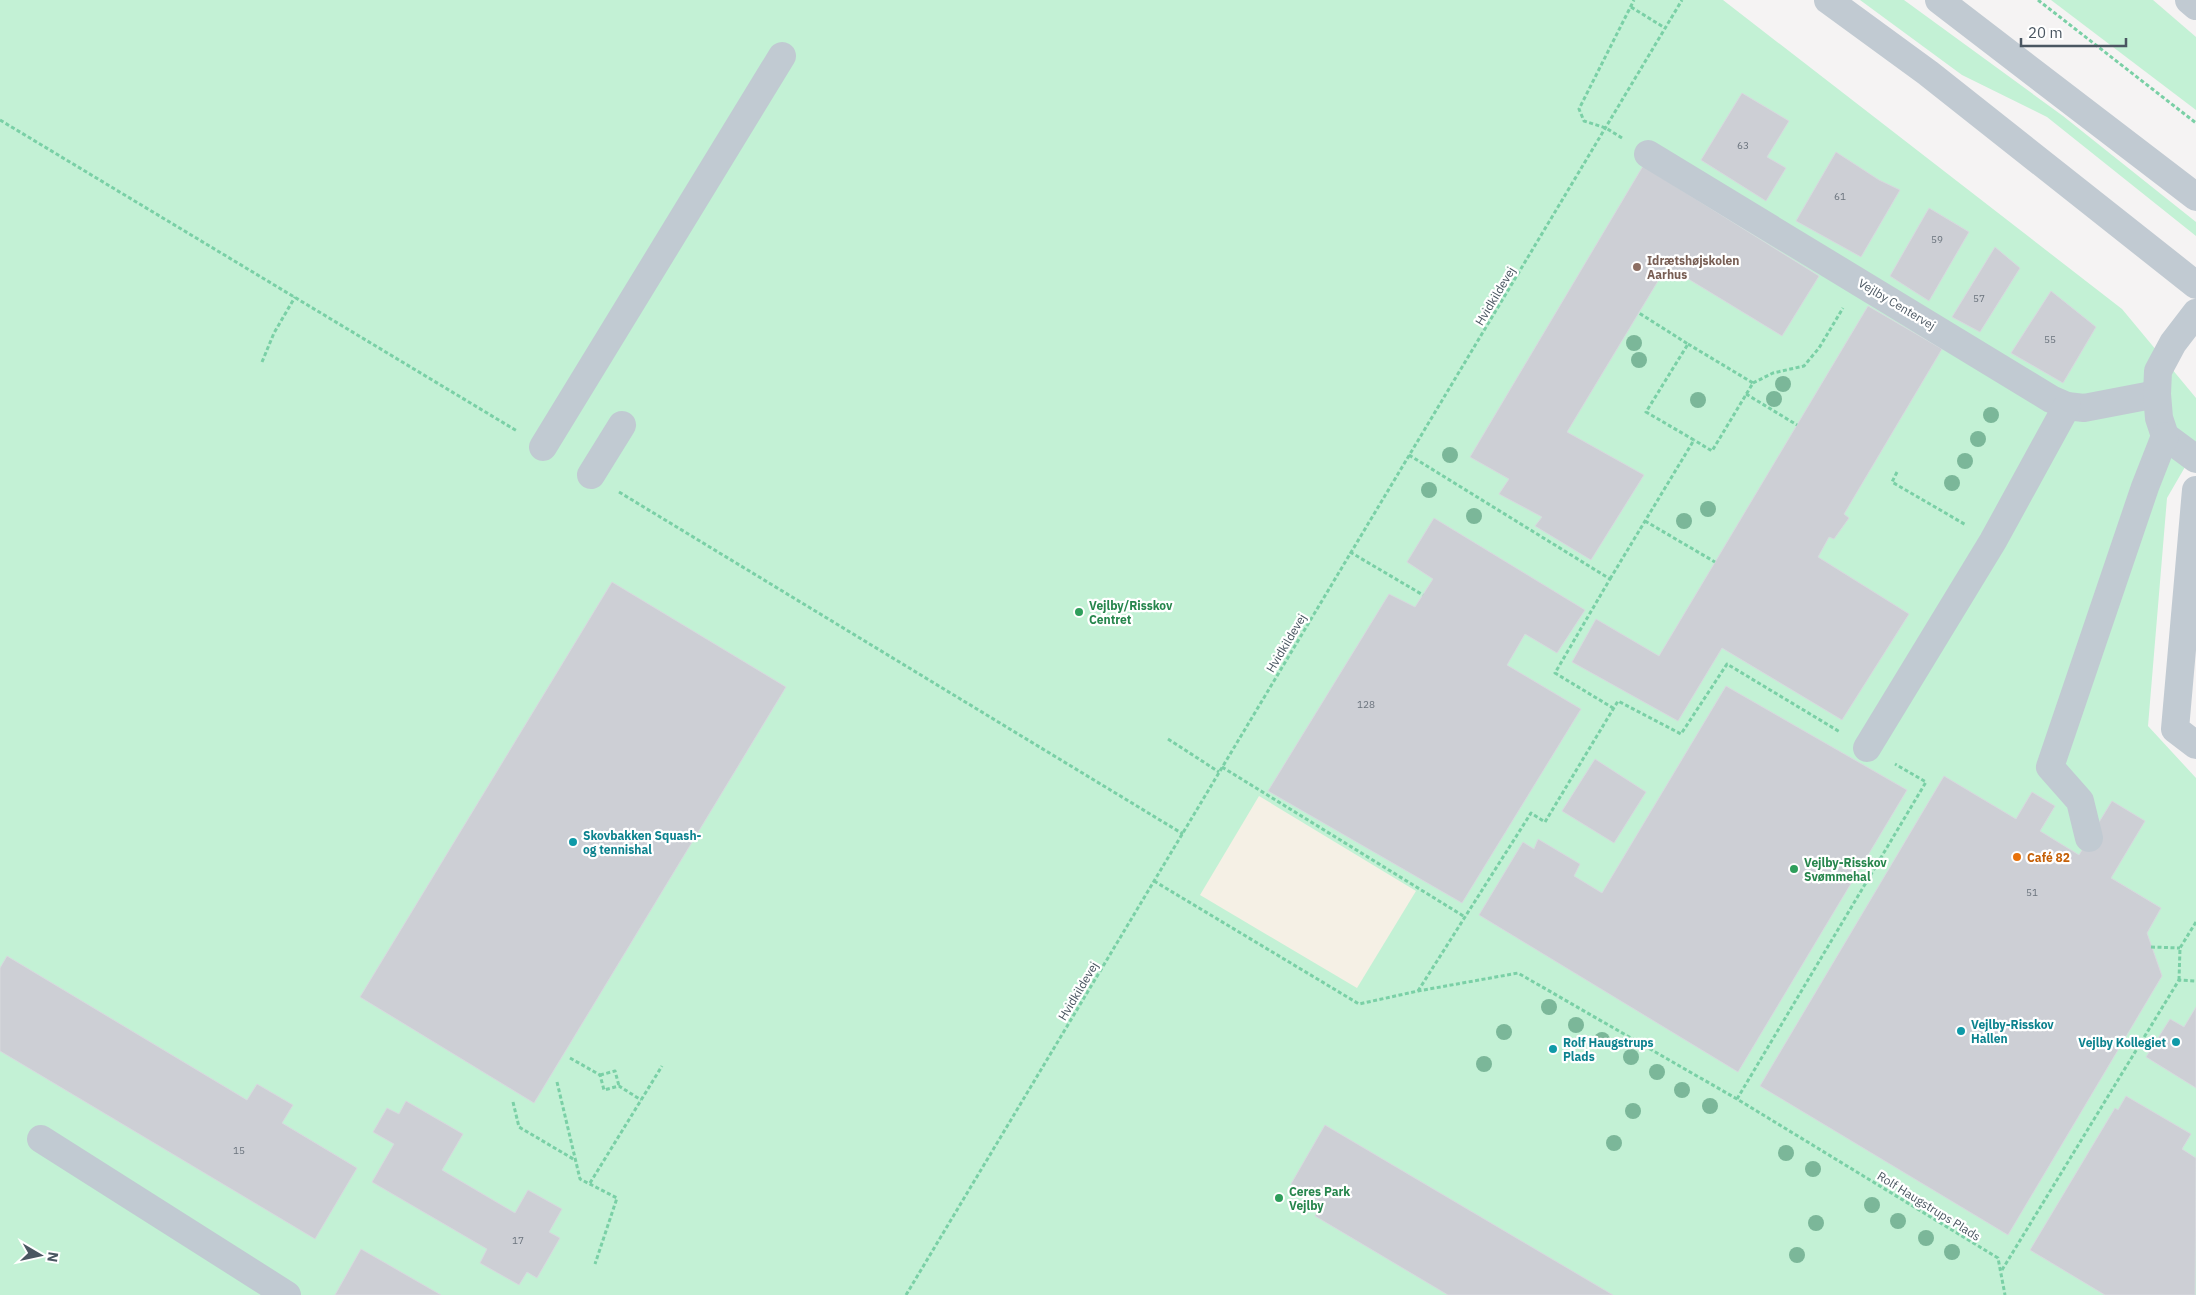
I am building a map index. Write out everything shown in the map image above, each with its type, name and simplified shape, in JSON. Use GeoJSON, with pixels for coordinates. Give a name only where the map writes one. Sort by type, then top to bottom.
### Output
{"type":"FeatureCollection","features":[{"type":"Feature","properties":{"kind":"street"},"geometry":{"type":"LineString","coordinates":[[1828,0],[1928,73],[2196,285]]}},
{"type":"Feature","properties":{"kind":"street"},"geometry":{"type":"LineString","coordinates":[[1939,0],[2196,198]]}},
{"type":"Feature","properties":{"kind":"street"},"geometry":{"type":"LineString","coordinates":[[2188,0],[2196,6]]}},
{"type":"Feature","properties":{"kind":"street"},"geometry":{"type":"LineString","coordinates":[[543,446],[782,56]]}},
{"type":"Feature","properties":{"kind":"street","name":"Vejlby Centervej"},"geometry":{"type":"LineString","coordinates":[[1648,154],[2051,399],[2067,406],[2084,408],[2157,394]]}},
{"type":"Feature","properties":{"kind":"street"},"geometry":{"type":"LineString","coordinates":[[2196,313],[2174,343],[2158,371],[2157,394],[2159,418],[2165,436],[2196,459]]}},
{"type":"Feature","properties":{"kind":"street"},"geometry":{"type":"LineString","coordinates":[[1867,748],[1993,541],[2067,406]]}},
{"type":"Feature","properties":{"kind":"street"},"geometry":{"type":"LineString","coordinates":[[591,476],[622,425]]}},
{"type":"Feature","properties":{"kind":"street"},"geometry":{"type":"LineString","coordinates":[[2089,838],[2080,801],[2050,767],[2145,487],[2165,436]]}},
{"type":"Feature","properties":{"kind":"street"},"geometry":{"type":"LineString","coordinates":[[2196,490],[2175,729],[2196,745]]}},
{"type":"Feature","properties":{"kind":"street"},"geometry":{"type":"LineString","coordinates":[[41,1139],[287,1295]]}},
{"type":"Feature","properties":{"kind":"path"},"geometry":{"type":"LineString","coordinates":[[1606,128],[1584,121],[1579,109],[1634,0]]}},
{"type":"Feature","properties":{"kind":"path","name":"Hvidkildevej"},"geometry":{"type":"LineString","coordinates":[[906,1295],[1682,0]]}},
{"type":"Feature","properties":{"kind":"path"},"geometry":{"type":"LineString","coordinates":[[2038,0],[2196,124]]}},
{"type":"Feature","properties":{"kind":"path"},"geometry":{"type":"LineString","coordinates":[[1630,7],[1665,28]]}},
{"type":"Feature","properties":{"kind":"path"},"geometry":{"type":"LineString","coordinates":[[1688,344],[1646,412],[1712,451],[1753,383],[1773,373],[1804,366],[1812,359],[1858,281]]}},
{"type":"Feature","properties":{"kind":"path"},"geometry":{"type":"LineString","coordinates":[[262,362],[274,333],[295,297]]}},
{"type":"Feature","properties":{"kind":"path"},"geometry":{"type":"LineString","coordinates":[[1639,313],[1753,383]]}},
{"type":"Feature","properties":{"kind":"path"},"geometry":{"type":"LineString","coordinates":[[1746,394],[1797,424]]}},
{"type":"Feature","properties":{"kind":"path"},"geometry":{"type":"LineString","coordinates":[[1613,708],[1555,672],[1694,440]]}},
{"type":"Feature","properties":{"kind":"path"},"geometry":{"type":"LineString","coordinates":[[1408,455],[1610,579]]}},
{"type":"Feature","properties":{"kind":"path"},"geometry":{"type":"LineString","coordinates":[[1898,472],[1892,482],[1993,541]]}},
{"type":"Feature","properties":{"kind":"path"},"geometry":{"type":"LineString","coordinates":[[1645,521],[1715,562]]}},
{"type":"Feature","properties":{"kind":"path"},"geometry":{"type":"LineString","coordinates":[[1350,552],[1423,595]]}},
{"type":"Feature","properties":{"kind":"path"},"geometry":{"type":"LineString","coordinates":[[1418,991],[1531,813],[1545,822],[1618,701],[1681,734],[1727,664],[1926,782],[1738,1099]]}},
{"type":"Feature","properties":{"kind":"path"},"geometry":{"type":"LineString","coordinates":[[1168,739],[1219,772]]}},
{"type":"Feature","properties":{"kind":"path"},"geometry":{"type":"LineString","coordinates":[[1222,767],[1465,917]]}},
{"type":"Feature","properties":{"kind":"path","name":"Rolf Haugstrups Plads"},"geometry":{"type":"LineString","coordinates":[[1154,881],[1359,1004],[1518,973],[1738,1099],[1998,1258],[2005,1295]]}},
{"type":"Feature","properties":{"kind":"path"},"geometry":{"type":"LineString","coordinates":[[2001,1270],[2179,980],[2180,948],[2196,922]]}},
{"type":"Feature","properties":{"kind":"path"},"geometry":{"type":"LineString","coordinates":[[2151,947],[2180,948]]}},
{"type":"Feature","properties":{"kind":"path"},"geometry":{"type":"LineString","coordinates":[[2179,980],[2196,981]]}},
{"type":"Feature","properties":{"kind":"path"},"geometry":{"type":"LineString","coordinates":[[570,1058],[600,1075],[615,1071],[618,1086]]}},
{"type":"Feature","properties":{"kind":"path"},"geometry":{"type":"LineString","coordinates":[[590,1183],[662,1066]]}},
{"type":"Feature","properties":{"kind":"path"},"geometry":{"type":"LineString","coordinates":[[600,1075],[604,1090],[618,1086],[641,1100]]}},
{"type":"Feature","properties":{"kind":"path"},"geometry":{"type":"LineString","coordinates":[[557,1082],[580,1179],[617,1198],[595,1264]]}},
{"type":"Feature","properties":{"kind":"path"},"geometry":{"type":"LineString","coordinates":[[513,1102],[519,1127],[576,1160]]}},
{"type":"Feature","properties":{"kind":"green space","name":"Vejlby/Risskov Centret"},"geometry":{"type":"Polygon","coordinates":[[[0,0],[1723,0],[2122,309],[2196,398],[2196,448],[2167,498],[2148,726],[2196,778],[2196,1295],[0,1295],[0,0]]]}},
{"type":"Feature","properties":{"kind":"green space"},"geometry":{"type":"Polygon","coordinates":[[[1860,0],[1904,0],[2063,116],[2196,222],[2196,236],[2047,117],[1962,75],[1860,0]]]}},
{"type":"Feature","properties":{"kind":"green space"},"geometry":{"type":"Polygon","coordinates":[[[2051,0],[2153,0],[2196,37],[2196,110],[2051,0]]]}},
{"type":"Feature","properties":{"kind":"sand"},"geometry":{"type":"Polygon","coordinates":[[[1259,796],[1416,891],[1357,988],[1200,895],[1259,796]]]}},
{"type":"Feature","properties":{"kind":"building"},"geometry":{"type":"Polygon","coordinates":[[[1742,93],[1789,121],[1767,157],[1786,168],[1766,201],[1701,160],[1742,93]]]}},
{"type":"Feature","properties":{"kind":"building"},"geometry":{"type":"Polygon","coordinates":[[[1836,152],[1879,180],[1900,190],[1861,257],[1796,221],[1836,152]]]}},
{"type":"Feature","properties":{"kind":"building"},"geometry":{"type":"Polygon","coordinates":[[[1643,166],[1819,276],[1782,336],[1667,266],[1567,432],[1644,475],[1591,560],[1535,526],[1542,517],[1499,494],[1509,479],[1470,457],[1643,166]]]}},
{"type":"Feature","properties":{"kind":"building"},"geometry":{"type":"Polygon","coordinates":[[[1929,208],[1969,232],[1929,301],[1890,276],[1929,208]]]}},
{"type":"Feature","properties":{"kind":"building"},"geometry":{"type":"Polygon","coordinates":[[[1995,247],[2020,268],[1980,332],[1952,317],[1995,247]]]}},
{"type":"Feature","properties":{"kind":"building"},"geometry":{"type":"Polygon","coordinates":[[[2051,291],[2096,327],[2063,383],[2011,353],[2051,291]]]}},
{"type":"Feature","properties":{"kind":"building"},"geometry":{"type":"Polygon","coordinates":[[[1868,306],[1942,349],[1844,514],[1849,518],[1834,539],[1829,537],[1818,557],[1909,614],[1842,720],[1722,648],[1678,721],[1572,662],[1596,619],[1659,656],[1868,306]]]}},
{"type":"Feature","properties":{"kind":"building"},"geometry":{"type":"Polygon","coordinates":[[[1434,518],[1585,610],[1557,653],[1525,634],[1507,665],[1581,709],[1462,903],[1268,791],[1389,594],[1415,607],[1433,579],[1407,562],[1434,518]]]}},
{"type":"Feature","properties":{"kind":"building","name":"Skovbakken Squash- og tennishal"},"geometry":{"type":"Polygon","coordinates":[[[612,582],[786,687],[534,1103],[360,997],[612,582]]]}},
{"type":"Feature","properties":{"kind":"building"},"geometry":{"type":"Polygon","coordinates":[[[1726,686],[1907,790],[1738,1072],[1479,915],[1523,842],[1534,849],[1538,839],[1580,864],[1574,876],[1602,893],[1726,686]]]}},
{"type":"Feature","properties":{"kind":"building"},"geometry":{"type":"Polygon","coordinates":[[[1595,759],[1646,792],[1614,843],[1562,811],[1595,759]]]}},
{"type":"Feature","properties":{"kind":"building","name":"Vejlby-Risskov Hallen"},"geometry":{"type":"Polygon","coordinates":[[[1944,776],[2016,819],[2032,792],[2055,806],[2040,831],[2079,855],[2112,801],[2145,821],[2111,878],[2161,908],[2147,933],[2162,976],[2008,1235],[1760,1086],[1944,776]]]}},
{"type":"Feature","properties":{"kind":"building"},"geometry":{"type":"Polygon","coordinates":[[[7,956],[247,1100],[257,1084],[293,1105],[282,1123],[357,1168],[315,1239],[0,1051],[0,968],[7,956]]]}},
{"type":"Feature","properties":{"kind":"building","name":"Vejlby Kollegiet"},"geometry":{"type":"Polygon","coordinates":[[[2196,1007],[2196,1088],[2146,1057],[2170,1019],[2184,1027],[2196,1007]]]}},
{"type":"Feature","properties":{"kind":"building"},"geometry":{"type":"Polygon","coordinates":[[[2126,1096],[2191,1134],[2182,1149],[2196,1158],[2195,1295],[2105,1295],[2030,1250],[2115,1108],[2118,1110],[2126,1096]]]}},
{"type":"Feature","properties":{"kind":"building"},"geometry":{"type":"Polygon","coordinates":[[[406,1101],[463,1134],[442,1170],[515,1213],[528,1190],[562,1209],[549,1232],[560,1238],[537,1278],[527,1272],[519,1285],[480,1263],[487,1249],[372,1182],[394,1144],[373,1132],[387,1108],[399,1114],[406,1101]]]}},
{"type":"Feature","properties":{"kind":"building"},"geometry":{"type":"Polygon","coordinates":[[[1325,1125],[1613,1295],[1448,1295],[1315,1216],[1322,1203],[1291,1184],[1325,1125]]]}},
{"type":"Feature","properties":{"kind":"building"},"geometry":{"type":"Polygon","coordinates":[[[361,1249],[441,1295],[335,1295],[361,1249]]]}},
{"type":"Feature","properties":{"kind":"place","name":"Idrætshøjskolen Aarhus"},"geometry":{"type":"Point","coordinates":[1637,267]}},
{"type":"Feature","properties":{"kind":"place","name":"Vejlby/Risskov Centret"},"geometry":{"type":"Point","coordinates":[1079,612]}},
{"type":"Feature","properties":{"kind":"place","name":"Skovbakken Squash- og tennishal"},"geometry":{"type":"Point","coordinates":[573,842]}},
{"type":"Feature","properties":{"kind":"place","name":"Café 82"},"geometry":{"type":"Point","coordinates":[2017,857]}},
{"type":"Feature","properties":{"kind":"place","name":"Vejlby-Risskov Svømmehal"},"geometry":{"type":"Point","coordinates":[1794,869]}},
{"type":"Feature","properties":{"kind":"place","name":"Vejlby-Risskov Hallen"},"geometry":{"type":"Point","coordinates":[1961,1031]}},
{"type":"Feature","properties":{"kind":"place","name":"Vejlby Kollegiet"},"geometry":{"type":"Point","coordinates":[2176,1042]}},
{"type":"Feature","properties":{"kind":"place","name":"Rolf Haugstrups Plads"},"geometry":{"type":"Point","coordinates":[1553,1049]}},
{"type":"Feature","properties":{"kind":"place","name":"Ceres Park Vejlby"},"geometry":{"type":"Point","coordinates":[1279,1198]}}]}
